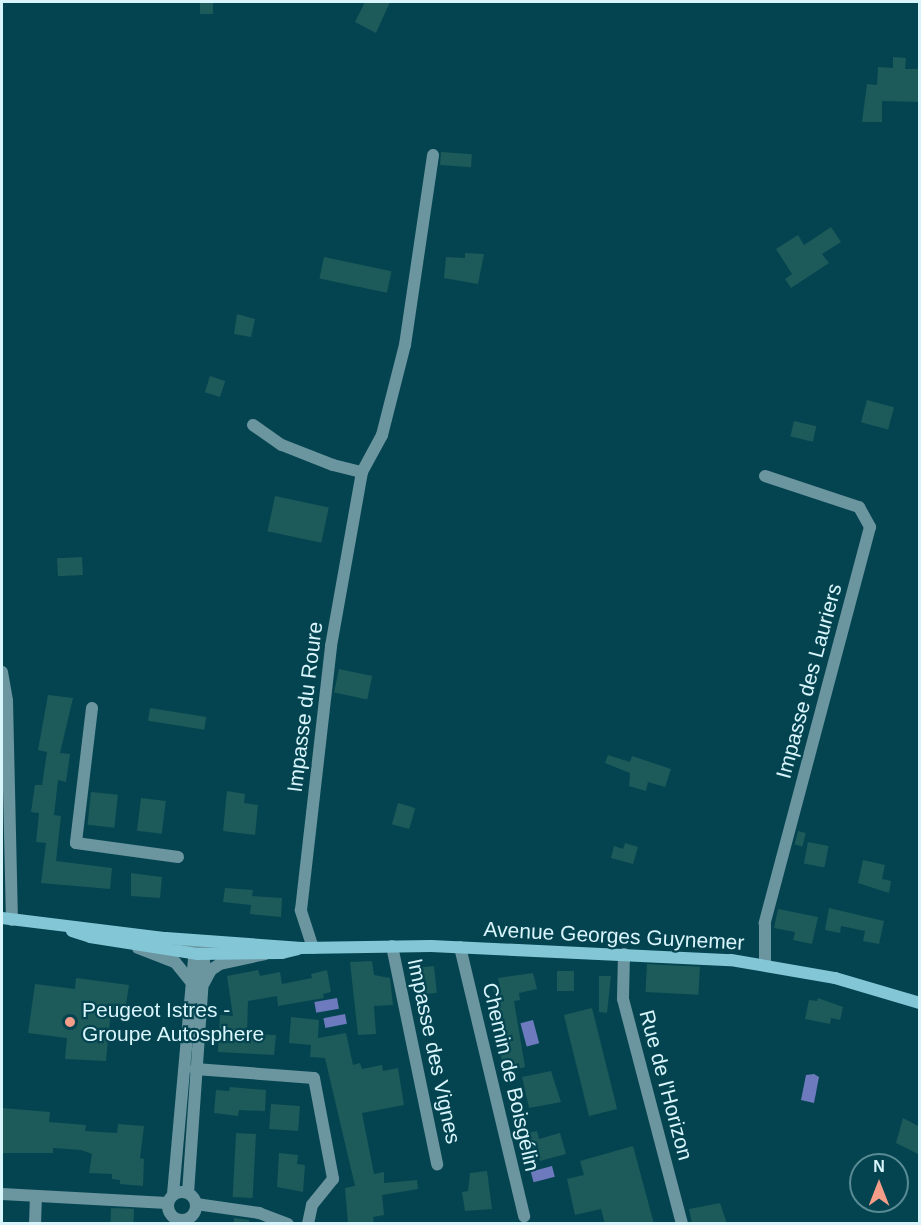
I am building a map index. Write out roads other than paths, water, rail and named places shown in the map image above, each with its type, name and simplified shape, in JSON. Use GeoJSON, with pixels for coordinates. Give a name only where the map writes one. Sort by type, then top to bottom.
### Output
{"type":"FeatureCollection","features":[{"type":"Feature","properties":{"kind":"main road","name":"Avenue Georges Guynemer"},"geometry":{"type":"LineString","coordinates":[[7,919],[130,939],[267,949],[460,947],[624,954],[765,964],[835,978],[920,1003]]}},
{"type":"Feature","properties":{"kind":"street","name":"Impasse du Roure"},"geometry":{"type":"LineString","coordinates":[[307,948],[301,910],[331,646],[362,472],[382,435],[405,345],[433,155]]}},
{"type":"Feature","properties":{"kind":"street"},"geometry":{"type":"LineString","coordinates":[[253,425],[282,445],[333,465],[362,472]]}},
{"type":"Feature","properties":{"kind":"street","name":"Impasse des Lauriers"},"geometry":{"type":"LineString","coordinates":[[765,476],[859,507],[870,527],[765,923],[765,964]]}},
{"type":"Feature","properties":{"kind":"street"},"geometry":{"type":"LineString","coordinates":[[2,672],[7,701],[7,919]]}},
{"type":"Feature","properties":{"kind":"street"},"geometry":{"type":"LineString","coordinates":[[92,708],[76,843],[178,857]]}},
{"type":"Feature","properties":{"kind":"street"},"geometry":{"type":"LineString","coordinates":[[130,939],[199,952],[267,949]]}},
{"type":"Feature","properties":{"kind":"street"},"geometry":{"type":"LineString","coordinates":[[130,939],[175,962],[197,986]]}},
{"type":"Feature","properties":{"kind":"street","name":"Impasse des Vignes"},"geometry":{"type":"LineString","coordinates":[[392,946],[437,1164]]}},
{"type":"Feature","properties":{"kind":"street","name":"Chemin de Boisgélin"},"geometry":{"type":"LineString","coordinates":[[460,947],[524,1216]]}},
{"type":"Feature","properties":{"kind":"street"},"geometry":{"type":"LineString","coordinates":[[196,1204],[194,1213],[187,1222],[172,1220],[170,1199],[197,986],[211,970],[220,964],[248,961],[267,949]]}},
{"type":"Feature","properties":{"kind":"street"},"geometry":{"type":"LineString","coordinates":[[199,952],[188,1193],[196,1204],[259,1214],[288,1224]]}},
{"type":"Feature","properties":{"kind":"street","name":"Rue de l'Horizon"},"geometry":{"type":"LineString","coordinates":[[624,954],[623,999],[682,1224]]}},
{"type":"Feature","properties":{"kind":"street"},"geometry":{"type":"LineString","coordinates":[[195,1069],[314,1078],[333,1179],[312,1205],[308,1224]]}},
{"type":"Feature","properties":{"kind":"street"},"geometry":{"type":"LineString","coordinates":[[2,1194],[170,1199],[188,1193]]}},
{"type":"Feature","properties":{"kind":"street"},"geometry":{"type":"LineString","coordinates":[[35,1224],[36,1196]]}},
{"type":"Feature","properties":{"kind":"water"},"geometry":{"type":"Polygon","coordinates":[[[337,998],[339,1009],[316,1013],[314,1002],[337,998]]]}},
{"type":"Feature","properties":{"kind":"water"},"geometry":{"type":"Polygon","coordinates":[[[345,1014],[347,1024],[325,1028],[323,1018],[345,1014]]]}},
{"type":"Feature","properties":{"kind":"water"},"geometry":{"type":"Polygon","coordinates":[[[533,1020],[539,1043],[527,1047],[520,1023],[533,1020]]]}},
{"type":"Feature","properties":{"kind":"water"},"geometry":{"type":"Polygon","coordinates":[[[814,1074],[819,1077],[814,1103],[801,1100],[806,1075],[814,1074]]]}},
{"type":"Feature","properties":{"kind":"water"},"geometry":{"type":"Polygon","coordinates":[[[552,1166],[555,1177],[534,1182],[531,1172],[552,1166]]]}},
{"type":"Feature","properties":{"kind":"place","name":"Peugeot Istres - Groupe Autosphere"},"geometry":{"type":"Point","coordinates":[70,1022]}}]}
